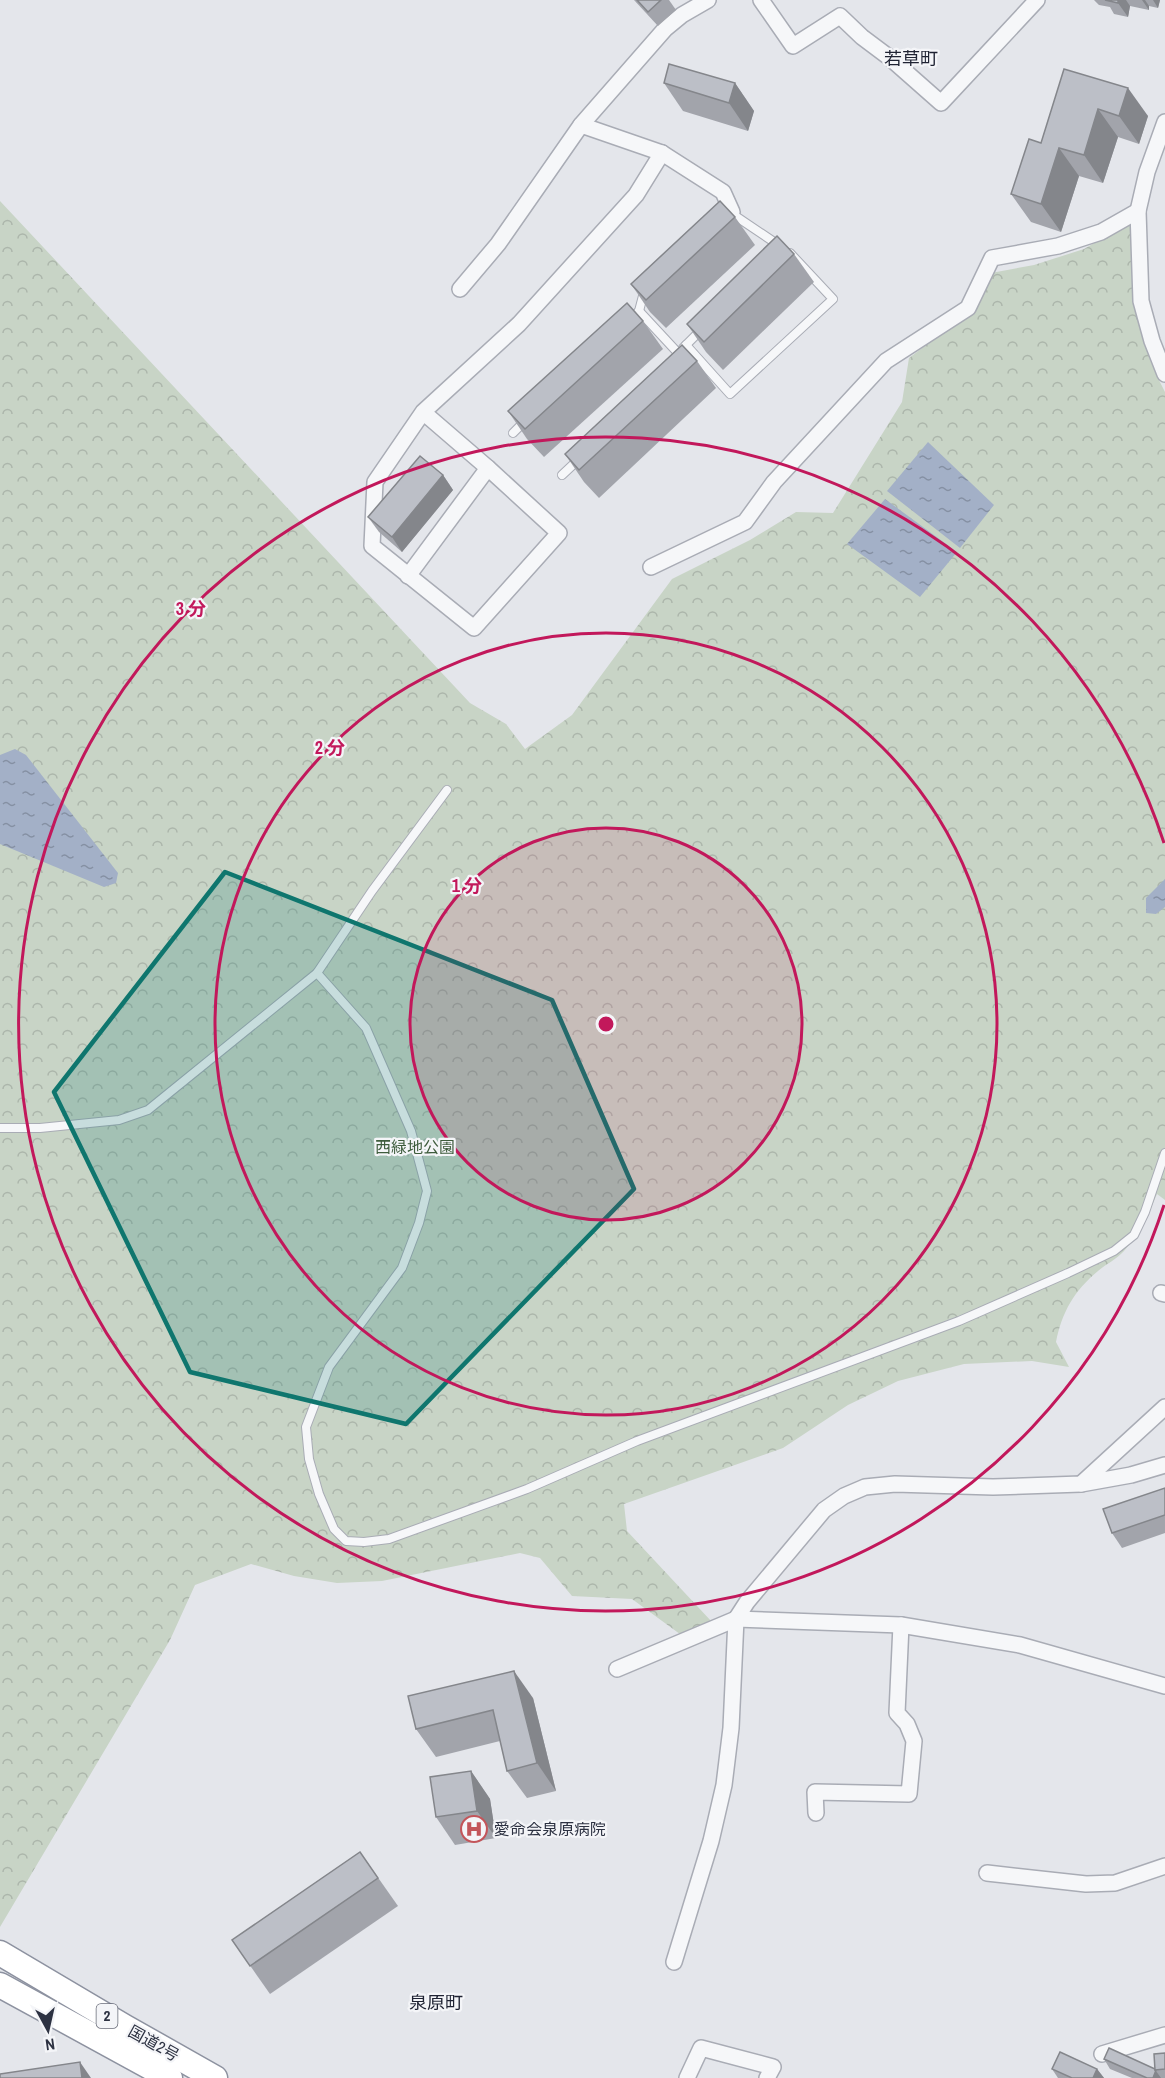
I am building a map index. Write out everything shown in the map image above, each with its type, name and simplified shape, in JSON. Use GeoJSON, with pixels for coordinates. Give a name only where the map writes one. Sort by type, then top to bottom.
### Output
{"type":"FeatureCollection","features":[{"type":"Feature","properties":{"kind":"highway","name":"国道2号"},"geometry":{"type":"LineString","coordinates":[[0,1953],[215,2078]]}},
{"type":"Feature","properties":{"kind":"highway","name":"国道2号"},"geometry":{"type":"LineString","coordinates":[[0,1985],[141,2068],[170,2078]]}},
{"type":"Feature","properties":{"kind":"street"},"geometry":{"type":"LineString","coordinates":[[460,289],[498,244],[581,125],[665,29],[682,15],[708,0]]}},
{"type":"Feature","properties":{"kind":"street"},"geometry":{"type":"LineString","coordinates":[[761,0],[793,46],[840,16],[862,38],[890,58],[941,103],[1037,0]]}},
{"type":"Feature","properties":{"kind":"street"},"geometry":{"type":"LineString","coordinates":[[1165,122],[1147,172],[1138,211],[1141,301],[1165,374]]}},
{"type":"Feature","properties":{"kind":"street"},"geometry":{"type":"LineString","coordinates":[[581,125],[662,153],[723,192],[728,216]]}},
{"type":"Feature","properties":{"kind":"street"},"geometry":{"type":"LineString","coordinates":[[423,412],[559,533],[474,628],[372,546],[375,482],[423,412],[519,324],[636,195],[662,153]]}},
{"type":"Feature","properties":{"kind":"street"},"geometry":{"type":"LineString","coordinates":[[651,567],[745,522],[774,482],[886,362],[968,308],[992,258],[1058,246],[1080,239],[1101,232],[1138,211]]}},
{"type":"Feature","properties":{"kind":"street"},"geometry":{"type":"LineString","coordinates":[[408,576],[488,468]]}},
{"type":"Feature","properties":{"kind":"street"},"geometry":{"type":"LineString","coordinates":[[1081,1484],[1165,1407]]}},
{"type":"Feature","properties":{"kind":"street"},"geometry":{"type":"LineString","coordinates":[[674,1962],[711,1841],[724,1785],[731,1728],[736,1619],[747,1602],[824,1510],[844,1496],[865,1487],[894,1484],[993,1487],[1081,1484],[1131,1475],[1165,1465]]}},
{"type":"Feature","properties":{"kind":"street"},"geometry":{"type":"LineString","coordinates":[[617,1669],[736,1619],[901,1625],[1020,1645],[1165,1686]]}},
{"type":"Feature","properties":{"kind":"street"},"geometry":{"type":"LineString","coordinates":[[816,1813],[815,1792],[909,1794],[914,1741],[908,1724],[897,1713],[901,1625]]}},
{"type":"Feature","properties":{"kind":"street"},"geometry":{"type":"LineString","coordinates":[[987,1873],[1086,1884],[1115,1883],[1165,1866]]}},
{"type":"Feature","properties":{"kind":"street"},"geometry":{"type":"LineString","coordinates":[[1102,2054],[1165,2036]]}},
{"type":"Feature","properties":{"kind":"street"},"geometry":{"type":"LineString","coordinates":[[687,2078],[701,2048],[773,2067],[767,2078]]}},
{"type":"Feature","properties":{"kind":"lane"},"geometry":{"type":"LineString","coordinates":[[686,345],[730,394],[833,299],[797,258],[728,216]]}},
{"type":"Feature","properties":{"kind":"lane"},"geometry":{"type":"LineString","coordinates":[[776,257],[785,249]]}},
{"type":"Feature","properties":{"kind":"lane"},"geometry":{"type":"LineString","coordinates":[[622,327],[639,311],[643,293],[651,286]]}},
{"type":"Feature","properties":{"kind":"lane"},"geometry":{"type":"LineString","coordinates":[[639,311],[677,357],[710,321]]}},
{"type":"Feature","properties":{"kind":"lane"},"geometry":{"type":"LineString","coordinates":[[513,433],[530,417]]}},
{"type":"Feature","properties":{"kind":"lane"},"geometry":{"type":"LineString","coordinates":[[562,475],[588,451]]}},
{"type":"Feature","properties":{"kind":"lane"},"geometry":{"type":"LineString","coordinates":[[0,1128],[40,1128],[119,1120],[148,1110],[317,973],[372,891],[447,790]]}},
{"type":"Feature","properties":{"kind":"lane"},"geometry":{"type":"LineString","coordinates":[[317,973],[366,1028],[411,1131],[427,1191],[402,1268],[329,1367],[306,1427],[309,1459],[319,1494],[334,1529],[346,1541],[364,1542],[389,1539],[527,1489],[637,1441],[959,1322],[1077,1269],[1114,1251],[1134,1235],[1145,1212],[1165,1153]]}},
{"type":"Feature","properties":{"kind":"highlighted area"},"geometry":{"type":"Polygon","coordinates":[[[225,872],[552,1000],[634,1189],[406,1424],[190,1372],[54,1092],[225,872]]]}},
{"type":"Feature","properties":{"kind":"green space","name":"西緑地公園"},"geometry":{"type":"Polygon","coordinates":[[[0,201],[470,703],[506,724],[525,749],[572,715],[672,579],[750,540],[796,512],[833,513],[902,402],[909,358],[967,314],[991,273],[1034,265],[1084,249],[1134,220],[1132,277],[1135,308],[1145,345],[1165,392],[1165,1200],[1157,1194],[1143,1224],[1129,1245],[1118,1257],[1101,1268],[1082,1286],[1070,1303],[1056,1342],[1069,1367],[1032,1361],[964,1364],[898,1381],[848,1405],[783,1448],[624,1504],[627,1531],[712,1622],[684,1637],[632,1599],[572,1596],[540,1558],[520,1553],[382,1581],[337,1583],[294,1576],[251,1564],[195,1585],[170,1640],[0,1927],[0,201]]]}},
{"type":"Feature","properties":{"kind":"water"},"geometry":{"type":"Polygon","coordinates":[[[928,442],[994,505],[960,548],[887,491],[928,442]]]}},
{"type":"Feature","properties":{"kind":"water"},"geometry":{"type":"Polygon","coordinates":[[[885,499],[957,552],[920,597],[847,544],[885,499]]]}},
{"type":"Feature","properties":{"kind":"water"},"geometry":{"type":"Polygon","coordinates":[[[15,749],[26,755],[118,873],[116,883],[104,887],[0,844],[0,755],[15,749]]]}},
{"type":"Feature","properties":{"kind":"water"},"geometry":{"type":"Polygon","coordinates":[[[1165,879],[1165,907],[1156,914],[1146,913],[1146,898],[1165,879]]]}},
{"type":"Feature","properties":{"kind":"building"},"geometry":{"type":"Polygon","coordinates":[[[637,0],[661,0],[648,12],[637,0]]]}},
{"type":"Feature","properties":{"kind":"building"},"geometry":{"type":"Polygon","coordinates":[[[669,64],[735,83],[729,103],[664,83],[669,64]]]}},
{"type":"Feature","properties":{"kind":"building"},"geometry":{"type":"Polygon","coordinates":[[[1064,69],[1128,88],[1119,116],[1098,109],[1084,155],[1059,148],[1041,204],[1011,194],[1029,139],[1041,143],[1064,69]]]}},
{"type":"Feature","properties":{"kind":"building"},"geometry":{"type":"Polygon","coordinates":[[[720,201],[735,217],[646,300],[631,284],[720,201]]]}},
{"type":"Feature","properties":{"kind":"building"},"geometry":{"type":"Polygon","coordinates":[[[777,236],[794,254],[704,342],[687,324],[777,236]]]}},
{"type":"Feature","properties":{"kind":"building"},"geometry":{"type":"Polygon","coordinates":[[[627,303],[643,321],[525,429],[508,411],[627,303]]]}},
{"type":"Feature","properties":{"kind":"building"},"geometry":{"type":"Polygon","coordinates":[[[682,345],[697,361],[579,470],[565,454],[682,345]]]}},
{"type":"Feature","properties":{"kind":"building"},"geometry":{"type":"Polygon","coordinates":[[[420,456],[443,475],[392,537],[368,517],[420,456]]]}},
{"type":"Feature","properties":{"kind":"building"},"geometry":{"type":"Polygon","coordinates":[[[1165,1488],[1165,1515],[1112,1533],[1103,1509],[1165,1488]]]}},
{"type":"Feature","properties":{"kind":"building"},"geometry":{"type":"Polygon","coordinates":[[[514,1671],[537,1763],[507,1771],[493,1710],[416,1729],[408,1696],[514,1671]]]}},
{"type":"Feature","properties":{"kind":"building"},"geometry":{"type":"Polygon","coordinates":[[[471,1771],[477,1811],[436,1817],[430,1777],[471,1771]]]}},
{"type":"Feature","properties":{"kind":"building"},"geometry":{"type":"Polygon","coordinates":[[[360,1852],[378,1878],[250,1966],[232,1940],[360,1852]]]}},
{"type":"Feature","properties":{"kind":"building"},"geometry":{"type":"Polygon","coordinates":[[[1109,2048],[1155,2069],[1153,2078],[1147,2078],[1104,2059],[1109,2048]]]}},
{"type":"Feature","properties":{"kind":"building"},"geometry":{"type":"Polygon","coordinates":[[[1060,2052],[1097,2069],[1093,2078],[1072,2078],[1052,2069],[1060,2052]]]}},
{"type":"Feature","properties":{"kind":"building"},"geometry":{"type":"Polygon","coordinates":[[[1165,2053],[1165,2069],[1155,2070],[1154,2054],[1165,2053]]]}},
{"type":"Feature","properties":{"kind":"building"},"geometry":{"type":"Polygon","coordinates":[[[80,2062],[82,2078],[0,2078],[0,2074],[80,2062]]]}},
{"type":"Feature","properties":{"kind":"place","name":"愛命会泉原病院"},"geometry":{"type":"Point","coordinates":[474,1829]}},
{"type":"Feature","properties":{"kind":"district","name":"若草町"},"geometry":{"type":"Point","coordinates":[911,59]}},
{"type":"Feature","properties":{"kind":"district","name":"泉原町"},"geometry":{"type":"Point","coordinates":[436,2003]}}]}
